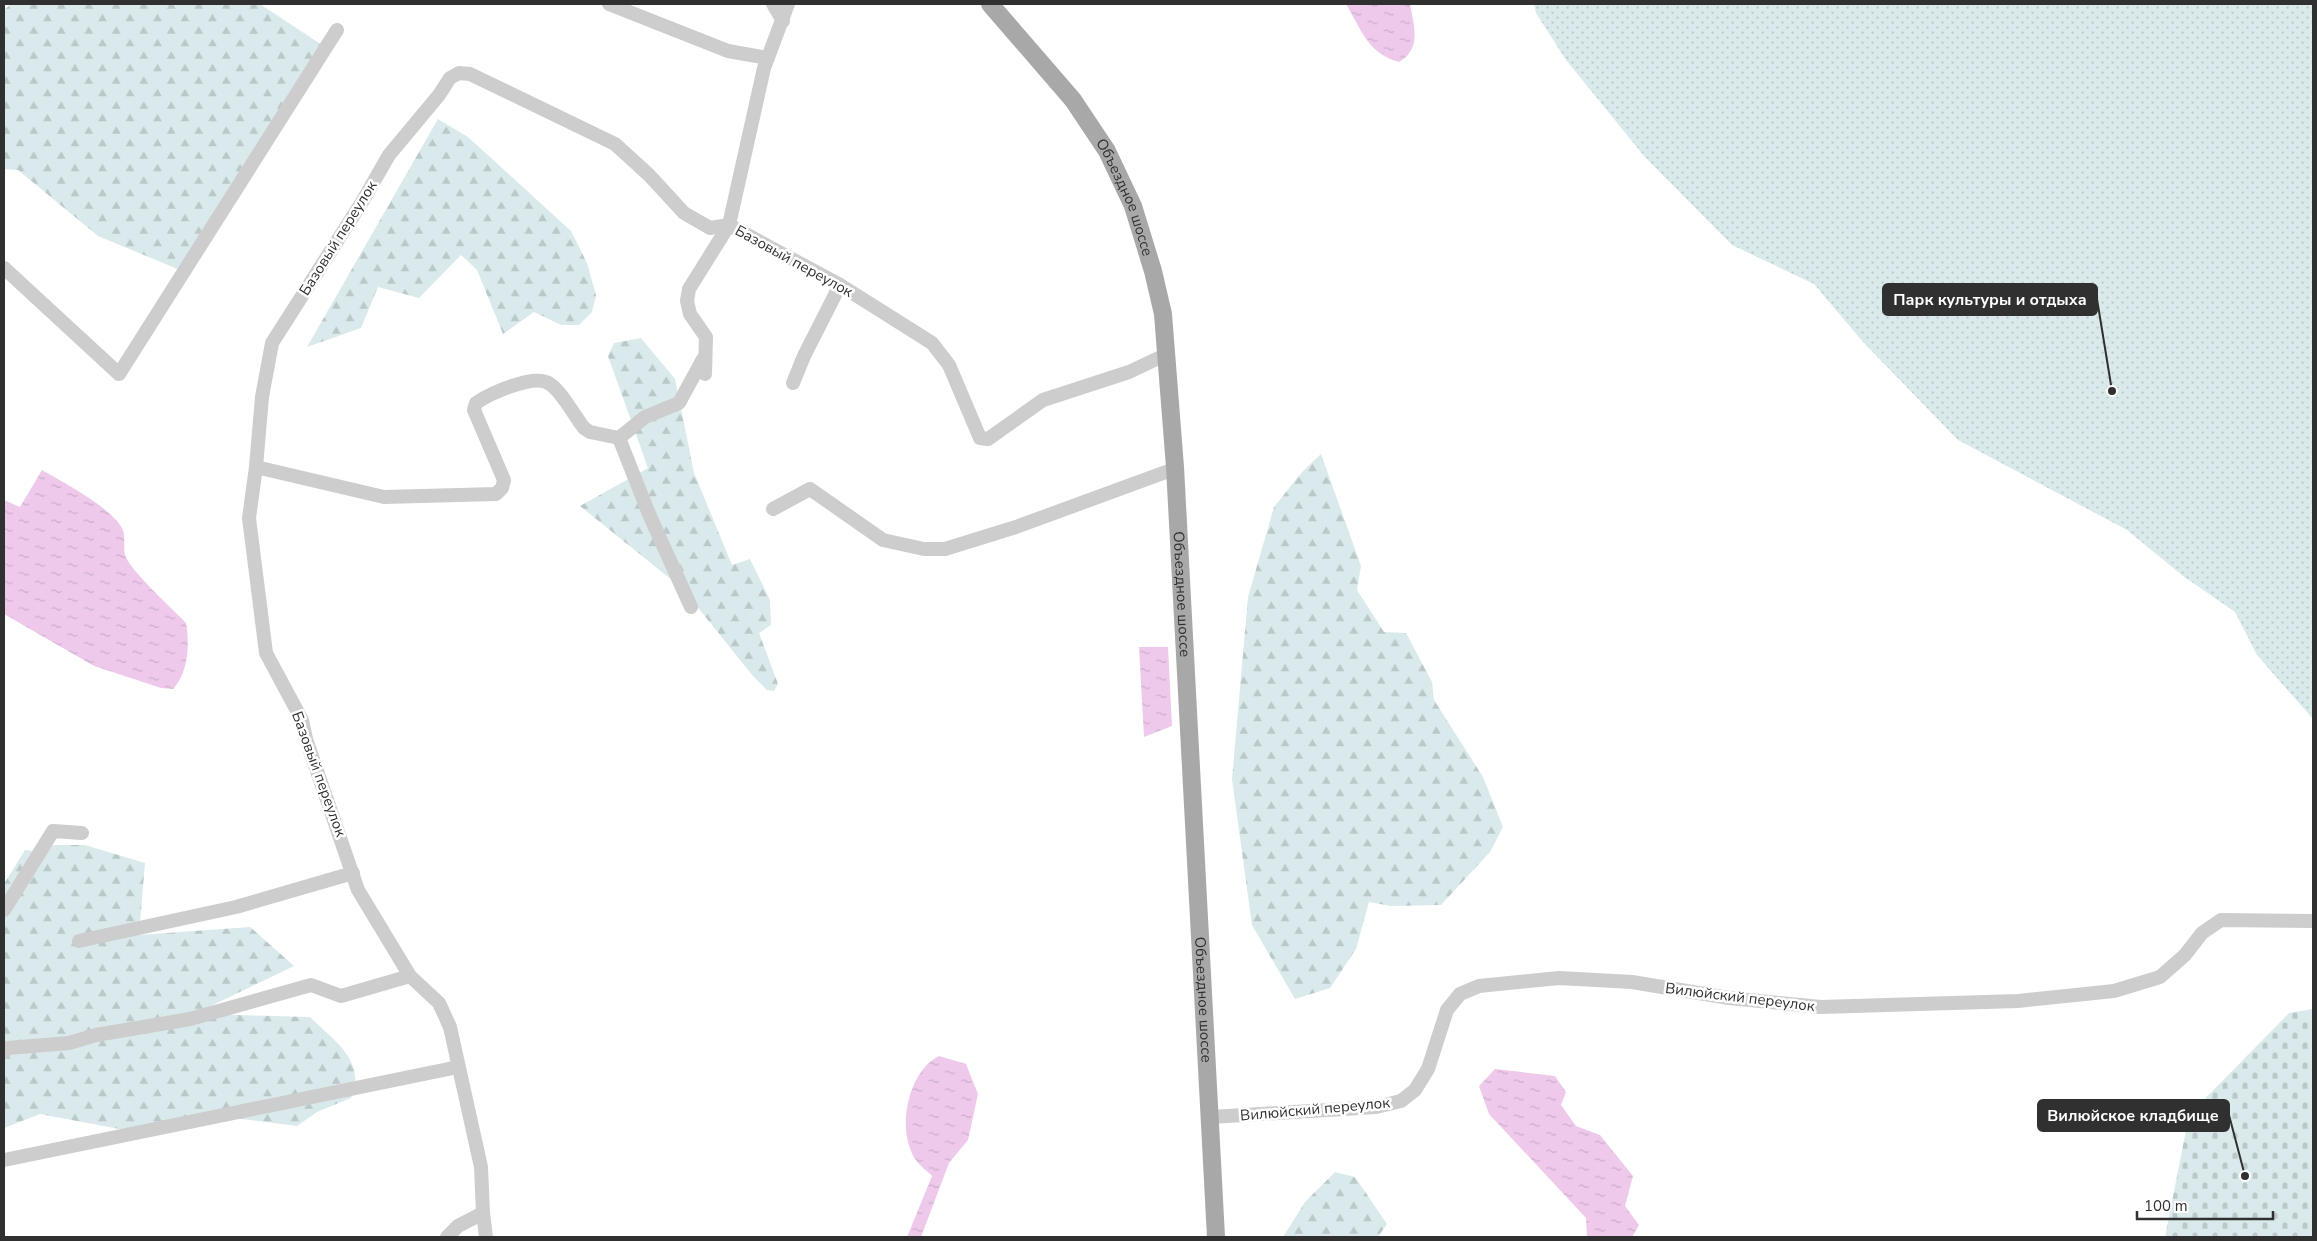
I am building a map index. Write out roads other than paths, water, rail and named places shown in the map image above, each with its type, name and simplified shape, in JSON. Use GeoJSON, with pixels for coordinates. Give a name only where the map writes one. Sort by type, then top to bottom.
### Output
{"type":"FeatureCollection","features":[{"type":"Feature","properties":{"kind":"main road","name":"Объездное шоссе"},"geometry":{"type":"LineString","coordinates":[[990,4],[1073,100],[1107,151],[1133,206],[1153,270],[1163,314],[1174,469],[1211,1117],[1216,1237]]}},
{"type":"Feature","properties":{"kind":"street"},"geometry":{"type":"LineString","coordinates":[[609,4],[728,51],[768,58]]}},
{"type":"Feature","properties":{"kind":"street"},"geometry":{"type":"LineString","coordinates":[[773,4],[783,21]]}},
{"type":"Feature","properties":{"kind":"street"},"geometry":{"type":"LineString","coordinates":[[705,374],[706,337],[690,314],[687,300],[689,289],[729,224],[762,77],[788,4]]}},
{"type":"Feature","properties":{"kind":"street"},"geometry":{"type":"LineString","coordinates":[[4,268],[119,374],[338,30]]}},
{"type":"Feature","properties":{"kind":"street","name":"Базовый переулок"},"geometry":{"type":"LineString","coordinates":[[486,1237],[482,1213],[481,1167],[450,1027],[439,1003],[410,976],[358,890],[306,739],[302,720],[266,653],[249,518],[256,468],[262,398],[272,343],[362,202],[389,155],[439,96],[450,78],[459,73],[470,74],[615,144],[649,175],[684,213],[710,228],[729,224],[840,285],[932,343],[949,365],[980,438],[988,439],[1043,400],[1129,372],[1165,355]]}},
{"type":"Feature","properties":{"kind":"street"},"geometry":{"type":"LineString","coordinates":[[793,383],[804,356],[840,285]]}},
{"type":"Feature","properties":{"kind":"street"},"geometry":{"type":"LineString","coordinates":[[619,438],[644,417],[679,403],[705,355]]}},
{"type":"Feature","properties":{"kind":"street"},"geometry":{"type":"LineString","coordinates":[[256,468],[384,497],[496,494],[502,488],[504,480],[474,410],[476,403],[536,380],[552,385],[584,428],[590,432],[619,438]]}},
{"type":"Feature","properties":{"kind":"street"},"geometry":{"type":"LineString","coordinates":[[619,438],[649,514],[691,606]]}},
{"type":"Feature","properties":{"kind":"street"},"geometry":{"type":"LineString","coordinates":[[773,509],[810,489],[883,540],[924,549],[945,549],[1016,528],[1174,469]]}},
{"type":"Feature","properties":{"kind":"street"},"geometry":{"type":"LineString","coordinates":[[4,910],[53,831],[82,833]]}},
{"type":"Feature","properties":{"kind":"street"},"geometry":{"type":"LineString","coordinates":[[79,941],[236,907],[353,873]]}},
{"type":"Feature","properties":{"kind":"street","name":"Вилюйский переулок"},"geometry":{"type":"LineString","coordinates":[[1211,1117],[1376,1107],[1401,1101],[1415,1090],[1428,1069],[1447,1010],[1460,994],[1479,986],[1559,978],[1632,982],[1729,998],[1821,1007],[2018,1001],[2114,991],[2160,977],[2185,956],[2202,933],[2221,920],[2313,921]]}},
{"type":"Feature","properties":{"kind":"street"},"geometry":{"type":"LineString","coordinates":[[4,1052],[8,1048],[69,1043],[96,1035],[190,1019],[311,985],[341,996],[410,976]]}},
{"type":"Feature","properties":{"kind":"street"},"geometry":{"type":"LineString","coordinates":[[4,1160],[458,1067]]}},
{"type":"Feature","properties":{"kind":"street"},"geometry":{"type":"LineString","coordinates":[[447,1237],[458,1226],[482,1213]]}},
{"type":"Feature","properties":{"kind":"water"},"geometry":{"type":"Polygon","coordinates":[[[1346,4],[1410,4],[1415,36],[1411,51],[1399,62],[1380,53],[1366,39],[1346,4]]]}},
{"type":"Feature","properties":{"kind":"water"},"geometry":{"type":"Polygon","coordinates":[[[42,470],[97,504],[116,520],[123,531],[125,555],[129,562],[143,580],[186,623],[188,640],[187,658],[182,675],[173,689],[161,688],[94,666],[4,614],[4,500],[20,507],[42,470]]]}},
{"type":"Feature","properties":{"kind":"water"},"geometry":{"type":"Polygon","coordinates":[[[1139,647],[1168,647],[1172,726],[1144,737],[1139,647]]]}},
{"type":"Feature","properties":{"kind":"water"},"geometry":{"type":"Polygon","coordinates":[[[939,1056],[966,1064],[978,1094],[968,1140],[949,1163],[921,1237],[907,1237],[932,1176],[916,1160],[910,1148],[906,1119],[908,1103],[912,1088],[919,1075],[928,1064],[939,1056]]]}},
{"type":"Feature","properties":{"kind":"water"},"geometry":{"type":"Polygon","coordinates":[[[1495,1069],[1555,1076],[1566,1092],[1561,1105],[1576,1126],[1600,1135],[1633,1176],[1625,1206],[1639,1225],[1632,1237],[1587,1237],[1586,1218],[1489,1114],[1479,1086],[1495,1069]]]}},
{"type":"Feature","properties":{"kind":"place","name":"Парк культуры и отдыха"},"geometry":{"type":"Point","coordinates":[2112,391]}},
{"type":"Feature","properties":{"kind":"place","name":"Вилюйское кладбище"},"geometry":{"type":"Point","coordinates":[2245,1176]}}]}
